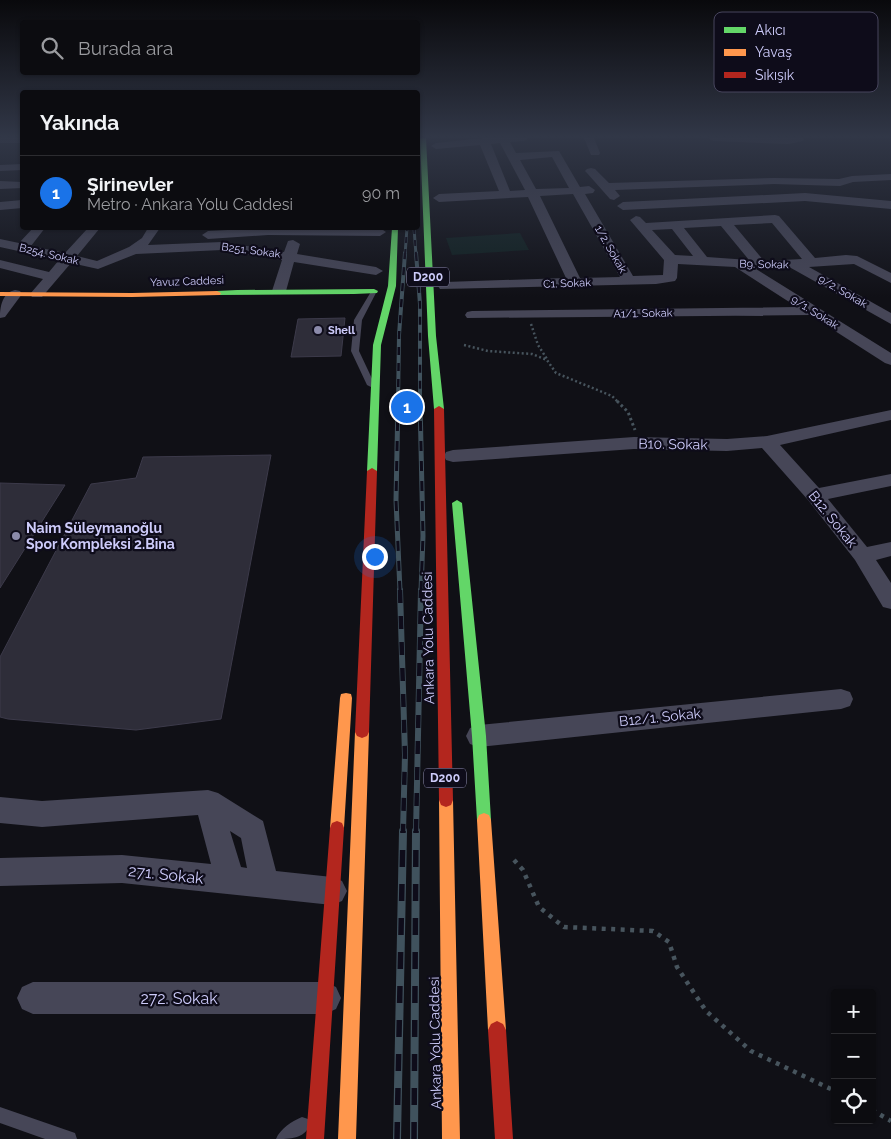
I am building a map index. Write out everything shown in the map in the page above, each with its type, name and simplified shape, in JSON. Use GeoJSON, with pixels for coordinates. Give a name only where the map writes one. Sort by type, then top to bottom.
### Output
{"type":"FeatureCollection","features":[{"type":"Feature","properties":{"kind":"main road","name":"Ankara Yolu Caddesi"},"geometry":{"type":"LineString","coordinates":[[425,191],[428,267],[440,416],[451,1139]]}},
{"type":"Feature","properties":{"kind":"main road","name":"D200"},"geometry":{"type":"LineString","coordinates":[[347,1139],[377,344],[392,286],[395,230]]}},
{"type":"Feature","properties":{"kind":"main road"},"geometry":{"type":"LineString","coordinates":[[377,266],[374,291],[377,344]]}},
{"type":"Feature","properties":{"kind":"main road","name":"Yavuz Caddesi"},"geometry":{"type":"LineString","coordinates":[[0,294],[132,295],[278,291],[320,294],[374,291]]}},
{"type":"Feature","properties":{"kind":"main road"},"geometry":{"type":"LineString","coordinates":[[439,402],[447,367]]}},
{"type":"Feature","properties":{"kind":"main road"},"geometry":{"type":"LineString","coordinates":[[440,416],[453,461]]}},
{"type":"Feature","properties":{"kind":"main road"},"geometry":{"type":"LineString","coordinates":[[357,553],[361,503],[373,466]]}},
{"type":"Feature","properties":{"kind":"main road"},"geometry":{"type":"LineString","coordinates":[[456,494],[479,736],[504,1139]]}},
{"type":"Feature","properties":{"kind":"main road"},"geometry":{"type":"LineString","coordinates":[[315,1139],[347,682]]}},
{"type":"Feature","properties":{"kind":"street"},"geometry":{"type":"LineString","coordinates":[[504,191],[506,195]]}},
{"type":"Feature","properties":{"kind":"street"},"geometry":{"type":"LineString","coordinates":[[532,191],[575,283]]}},
{"type":"Feature","properties":{"kind":"street"},"geometry":{"type":"LineString","coordinates":[[440,198],[576,191]]}},
{"type":"Feature","properties":{"kind":"street","name":"1/2. Sokak"},"geometry":{"type":"LineString","coordinates":[[578,191],[629,281]]}},
{"type":"Feature","properties":{"kind":"street"},"geometry":{"type":"LineString","coordinates":[[609,191],[670,260]]}},
{"type":"Feature","properties":{"kind":"street"},"geometry":{"type":"LineString","coordinates":[[820,191],[823,198]]}},
{"type":"Feature","properties":{"kind":"street"},"geometry":{"type":"LineString","coordinates":[[623,206],[805,197],[891,205]]}},
{"type":"Feature","properties":{"kind":"street"},"geometry":{"type":"LineString","coordinates":[[0,206],[20,204]]}},
{"type":"Feature","properties":{"kind":"street"},"geometry":{"type":"LineString","coordinates":[[642,227],[775,220],[811,262]]}},
{"type":"Feature","properties":{"kind":"street"},"geometry":{"type":"LineString","coordinates":[[725,222],[760,265]]}},
{"type":"Feature","properties":{"kind":"street"},"geometry":{"type":"LineString","coordinates":[[675,225],[704,262]]}},
{"type":"Feature","properties":{"kind":"street"},"geometry":{"type":"LineString","coordinates":[[22,248],[38,230]]}},
{"type":"Feature","properties":{"kind":"street"},"geometry":{"type":"LineString","coordinates":[[37,294],[92,230]]}},
{"type":"Feature","properties":{"kind":"street"},"geometry":{"type":"LineString","coordinates":[[134,250],[147,240],[153,230]]}},
{"type":"Feature","properties":{"kind":"street"},"geometry":{"type":"LineString","coordinates":[[147,240],[207,231],[252,230]]}},
{"type":"Feature","properties":{"kind":"street"},"geometry":{"type":"LineString","coordinates":[[278,291],[298,230]]}},
{"type":"Feature","properties":{"kind":"street"},"geometry":{"type":"LineString","coordinates":[[319,261],[326,230]]}},
{"type":"Feature","properties":{"kind":"street"},"geometry":{"type":"LineString","coordinates":[[337,230],[380,234]]}},
{"type":"Feature","properties":{"kind":"street","name":"B254. Sokak"},"geometry":{"type":"LineString","coordinates":[[0,243],[98,265]]}},
{"type":"Feature","properties":{"kind":"street","name":"B251. Sokak"},"geometry":{"type":"LineString","coordinates":[[98,265],[134,250],[222,246],[319,261],[377,266]]}},
{"type":"Feature","properties":{"kind":"street","name":"B9. Sokak"},"geometry":{"type":"LineString","coordinates":[[670,260],[760,265],[794,264],[846,258],[857,260],[891,278]]}},
{"type":"Feature","properties":{"kind":"street","name":"C1. Sokak"},"geometry":{"type":"LineString","coordinates":[[445,286],[575,283],[670,278],[670,260]]}},
{"type":"Feature","properties":{"kind":"street"},"geometry":{"type":"LineString","coordinates":[[0,264],[52,277]]}},
{"type":"Feature","properties":{"kind":"street","name":"9/1. Sokak"},"geometry":{"type":"LineString","coordinates":[[739,264],[891,360]]}},
{"type":"Feature","properties":{"kind":"street","name":"9/2. Sokak"},"geometry":{"type":"LineString","coordinates":[[794,264],[891,319]]}},
{"type":"Feature","properties":{"kind":"street"},"geometry":{"type":"LineString","coordinates":[[0,314],[16,294]]}},
{"type":"Feature","properties":{"kind":"street","name":"A1/1. Sokak"},"geometry":{"type":"LineString","coordinates":[[472,315],[814,311]]}},
{"type":"Feature","properties":{"kind":"street","name":"B10. Sokak"},"geometry":{"type":"LineString","coordinates":[[453,461],[634,443],[727,445],[768,442],[891,415]]}},
{"type":"Feature","properties":{"kind":"street","name":"B12. Sokak"},"geometry":{"type":"LineString","coordinates":[[768,442],[815,495],[862,555],[891,601]]}},
{"type":"Feature","properties":{"kind":"street"},"geometry":{"type":"LineString","coordinates":[[815,495],[891,480]]}},
{"type":"Feature","properties":{"kind":"street"},"geometry":{"type":"LineString","coordinates":[[862,555],[891,549]]}},
{"type":"Feature","properties":{"kind":"street","name":"B12/1. Sokak"},"geometry":{"type":"LineString","coordinates":[[479,736],[841,699]]}},
{"type":"Feature","properties":{"kind":"street"},"geometry":{"type":"LineString","coordinates":[[208,802],[230,880]]}},
{"type":"Feature","properties":{"kind":"street"},"geometry":{"type":"LineString","coordinates":[[0,810],[42,814],[208,802],[253,830],[265,884]]}},
{"type":"Feature","properties":{"kind":"street","name":"271. Sokak"},"geometry":{"type":"LineString","coordinates":[[0,872],[122,869],[332,891]]}},
{"type":"Feature","properties":{"kind":"street","name":"272. Sokak"},"geometry":{"type":"LineString","coordinates":[[32,998],[325,998]]}},
{"type":"Feature","properties":{"kind":"lane"},"geometry":{"type":"LineString","coordinates":[[374,291],[358,320],[356,351],[375,394]]}},
{"type":"Feature","properties":{"kind":"lane"},"geometry":{"type":"LineString","coordinates":[[0,1114],[70,1139]]}},
{"type":"Feature","properties":{"kind":"lane"},"geometry":{"type":"LineString","coordinates":[[284,1139],[317,1114]]}},
{"type":"Feature","properties":{"kind":"path"},"geometry":{"type":"LineString","coordinates":[[528,314],[538,345],[556,373],[612,396],[628,412],[636,428],[634,443]]}},
{"type":"Feature","properties":{"kind":"path"},"geometry":{"type":"LineString","coordinates":[[464,345],[488,352],[532,354],[548,360]]}},
{"type":"Feature","properties":{"kind":"path"},"geometry":{"type":"LineString","coordinates":[[512,857],[523,870],[539,907],[564,927],[653,930],[669,942],[677,967],[706,1011],[751,1051],[831,1089]]}},
{"type":"Feature","properties":{"kind":"path"},"geometry":{"type":"LineString","coordinates":[[876,1112],[891,1121]]}},
{"type":"Feature","properties":{"kind":"shaded area"},"geometry":{"type":"Polygon","coordinates":[[[520,233],[529,250],[452,255],[446,238],[520,233]]]}},
{"type":"Feature","properties":{"kind":"building"},"geometry":{"type":"Polygon","coordinates":[[[345,318],[341,356],[291,357],[298,319],[345,318]]]}},
{"type":"Feature","properties":{"kind":"building"},"geometry":{"type":"Polygon","coordinates":[[[271,455],[221,719],[136,730],[0,717],[0,657],[91,484],[136,478],[143,457],[271,455]]]}},
{"type":"Feature","properties":{"kind":"building","name":"Naim Süleymanoğlu Spor Kompleksi 2.Bina"},"geometry":{"type":"Polygon","coordinates":[[[0,483],[65,485],[0,588],[0,483]]]}},
{"type":"Feature","properties":{"kind":"railway"},"geometry":{"type":"LineString","coordinates":[[405,255],[407,230]]}},
{"type":"Feature","properties":{"kind":"railway"},"geometry":{"type":"LineString","coordinates":[[414,230],[416,255]]}},
{"type":"Feature","properties":{"kind":"railway"},"geometry":{"type":"LineString","coordinates":[[398,403],[399,335],[405,253]]}},
{"type":"Feature","properties":{"kind":"railway"},"geometry":{"type":"LineString","coordinates":[[416,253],[420,304],[420,401]]}},
{"type":"Feature","properties":{"kind":"railway"},"geometry":{"type":"LineString","coordinates":[[398,401],[396,500],[400,591]]}},
{"type":"Feature","properties":{"kind":"railway"},"geometry":{"type":"LineString","coordinates":[[420,401],[423,536],[421,591]]}},
{"type":"Feature","properties":{"kind":"railway"},"geometry":{"type":"LineString","coordinates":[[400,590],[405,755],[403,832]]}},
{"type":"Feature","properties":{"kind":"railway"},"geometry":{"type":"LineString","coordinates":[[416,832],[421,590]]}},
{"type":"Feature","properties":{"kind":"railway"},"geometry":{"type":"LineString","coordinates":[[397,1139],[403,831]]}},
{"type":"Feature","properties":{"kind":"railway"},"geometry":{"type":"LineString","coordinates":[[414,1139],[416,831]]}},
{"type":"Feature","properties":{"kind":"traffic: fast"},"geometry":{"type":"LineString","coordinates":[[425,191],[432,336],[439,409]]}},
{"type":"Feature","properties":{"kind":"traffic: fast"},"geometry":{"type":"LineString","coordinates":[[372,471],[377,345],[392,286],[395,230]]}},
{"type":"Feature","properties":{"kind":"traffic: fast"},"geometry":{"type":"LineString","coordinates":[[217,293],[374,291]]}},
{"type":"Feature","properties":{"kind":"traffic: fast"},"geometry":{"type":"LineString","coordinates":[[457,503],[479,736],[484,820]]}},
{"type":"Feature","properties":{"kind":"traffic: slow"},"geometry":{"type":"LineString","coordinates":[[0,294],[132,295],[217,293]]}},
{"type":"Feature","properties":{"kind":"traffic: slow"},"geometry":{"type":"LineString","coordinates":[[337,828],[346,698]]}},
{"type":"Feature","properties":{"kind":"traffic: slow"},"geometry":{"type":"LineString","coordinates":[[347,1139],[362,732]]}},
{"type":"Feature","properties":{"kind":"traffic: slow"},"geometry":{"type":"LineString","coordinates":[[446,800],[451,1139]]}},
{"type":"Feature","properties":{"kind":"traffic: slow"},"geometry":{"type":"LineString","coordinates":[[484,820],[497,1030]]}},
{"type":"Feature","properties":{"kind":"traffic: jam"},"geometry":{"type":"LineString","coordinates":[[439,409],[446,800]]}},
{"type":"Feature","properties":{"kind":"traffic: jam"},"geometry":{"type":"LineString","coordinates":[[362,732],[372,471]]}},
{"type":"Feature","properties":{"kind":"traffic: jam"},"geometry":{"type":"LineString","coordinates":[[315,1139],[337,828]]}},
{"type":"Feature","properties":{"kind":"traffic: jam"},"geometry":{"type":"LineString","coordinates":[[497,1030],[504,1139]]}},
{"type":"Feature","properties":{"kind":"place","name":"Shell"},"geometry":{"type":"Point","coordinates":[318,330]}},
{"type":"Feature","properties":{"kind":"place","name":"Şirinevler"},"geometry":{"type":"Point","coordinates":[407,407]}},
{"type":"Feature","properties":{"kind":"place","name":"Naim Süleymanoğlu Spor Kompleksi 2.Bina"},"geometry":{"type":"Point","coordinates":[16,536]}}]}
